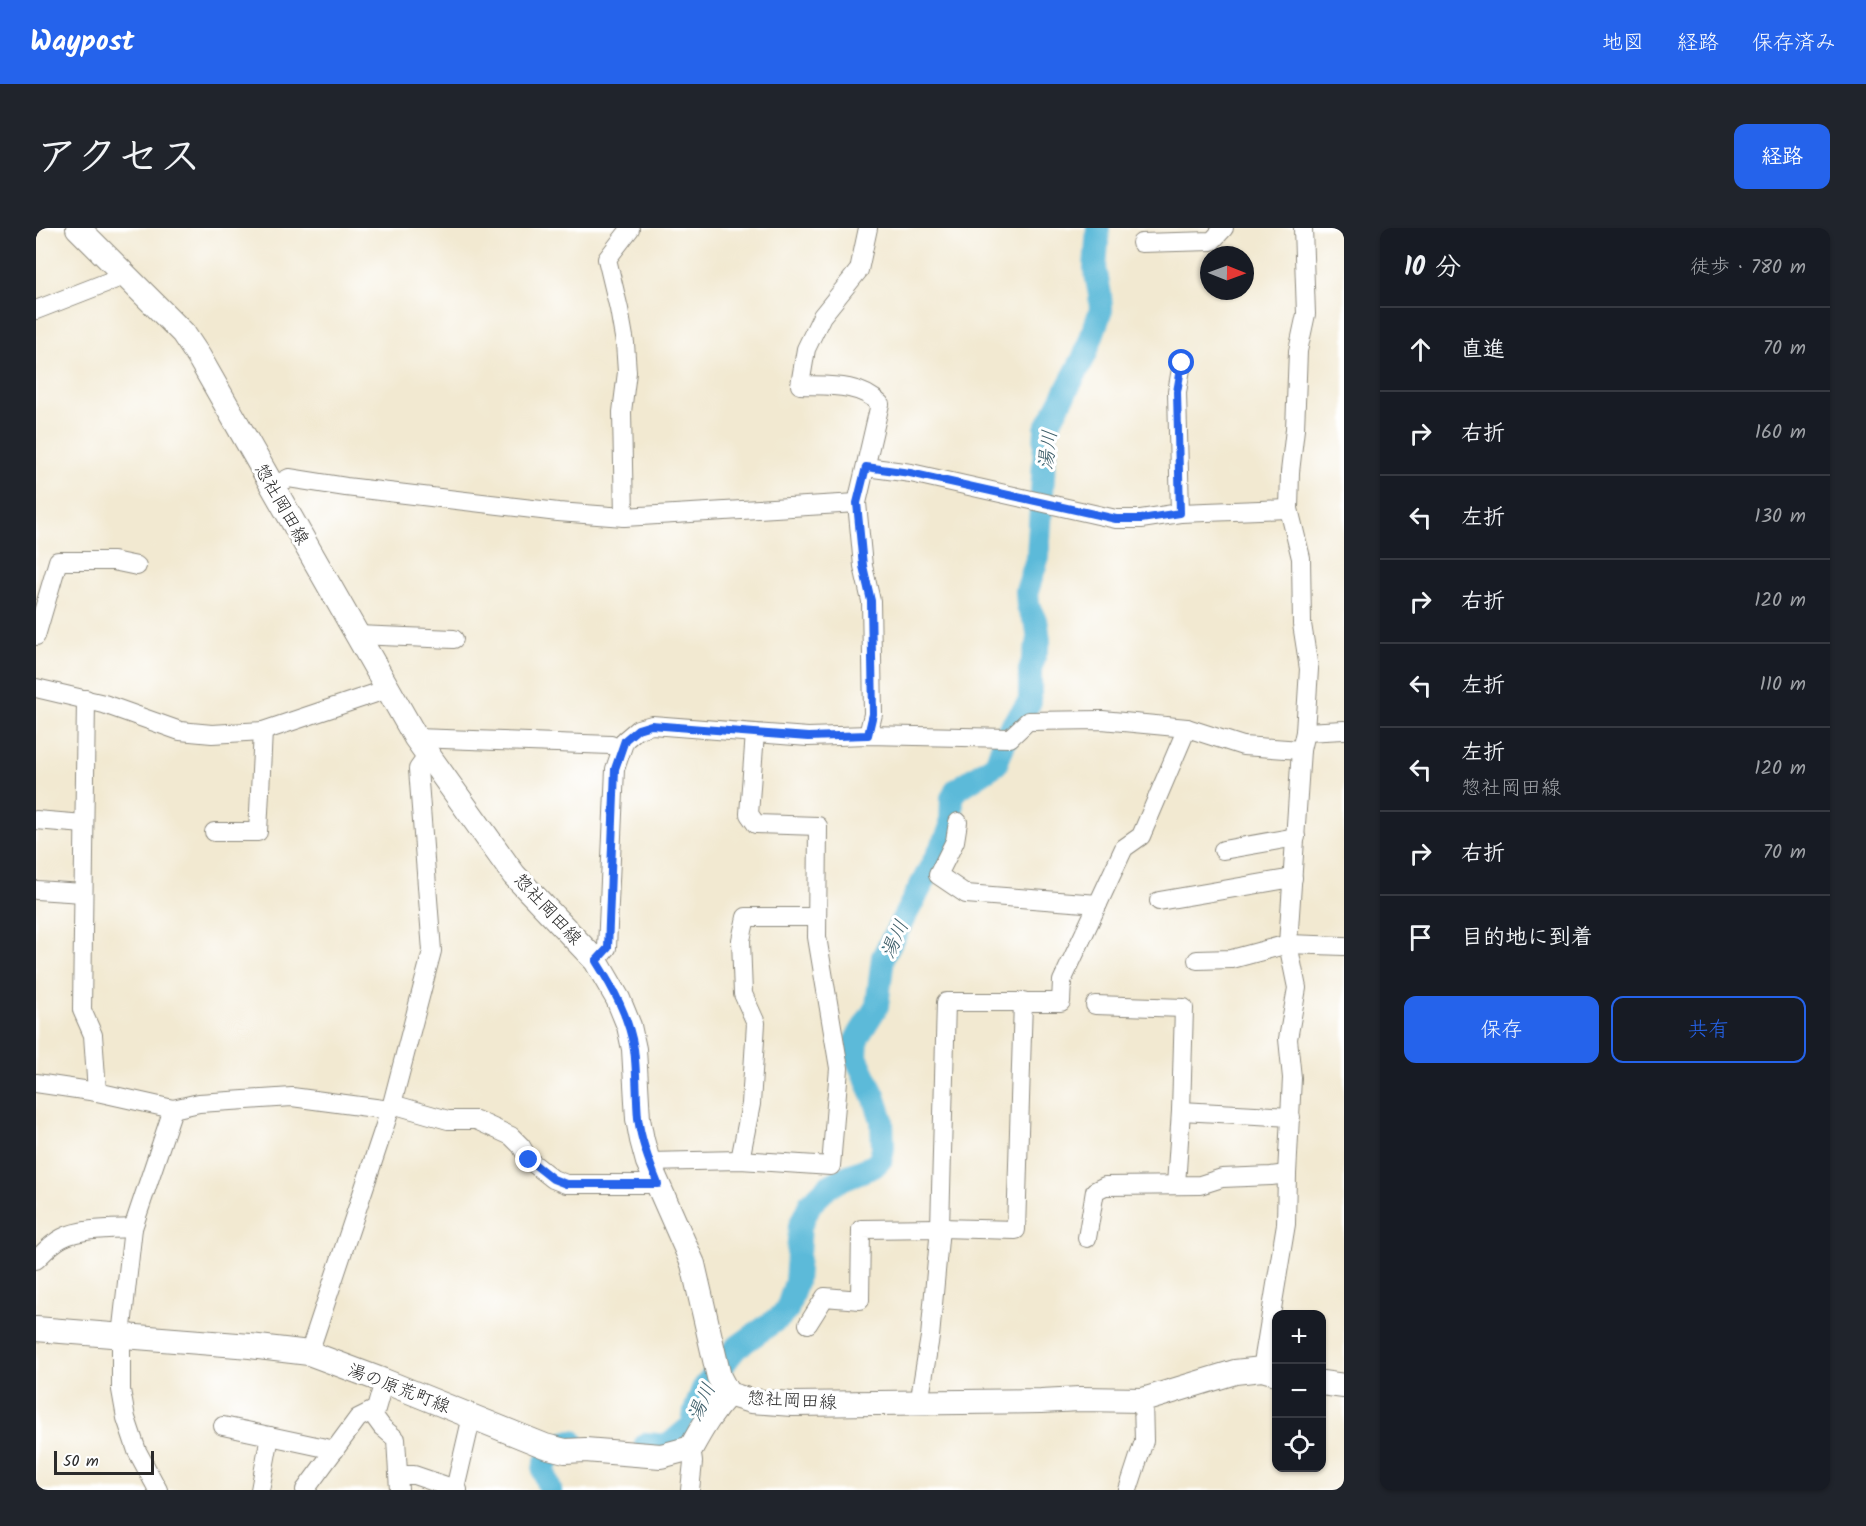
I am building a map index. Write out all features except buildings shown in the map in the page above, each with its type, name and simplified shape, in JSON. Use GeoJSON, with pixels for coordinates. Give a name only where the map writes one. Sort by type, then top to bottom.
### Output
{"type":"FeatureCollection","features":[{"type":"Feature","properties":{"kind":"main road","name":"惣社岡田線"},"geometry":{"type":"LineString","coordinates":[[78,228],[183,333],[199,357],[422,747],[514,875],[596,961],[618,999],[634,1048],[638,1119],[648,1162],[693,1264],[719,1377],[728,1394],[751,1401],[792,1404],[1143,1400],[1235,1372],[1269,1371]]}},
{"type":"Feature","properties":{"kind":"main road","name":"湯の原荒町線"},"geometry":{"type":"LineString","coordinates":[[36,1329],[250,1346],[309,1353],[545,1446],[564,1451],[585,1449],[661,1456],[691,1448]]}},
{"type":"Feature","properties":{"kind":"main road"},"geometry":{"type":"LineString","coordinates":[[1326,1384],[1344,1386]]}},
{"type":"Feature","properties":{"kind":"main road"},"geometry":{"type":"LineString","coordinates":[[691,1448],[705,1423],[728,1394]]}},
{"type":"Feature","properties":{"kind":"street"},"geometry":{"type":"LineString","coordinates":[[624,517],[622,412],[627,372],[626,353],[620,309],[607,258],[629,228]]}},
{"type":"Feature","properties":{"kind":"street"},"geometry":{"type":"LineString","coordinates":[[868,228],[859,270],[822,316],[806,349],[800,385],[859,390],[871,395],[880,404],[857,503],[863,566],[871,601],[873,714],[868,735]]}},
{"type":"Feature","properties":{"kind":"street"},"geometry":{"type":"LineString","coordinates":[[1141,243],[1212,242],[1224,228]]}},
{"type":"Feature","properties":{"kind":"street"},"geometry":{"type":"LineString","coordinates":[[1269,1371],[1286,1224],[1292,1078],[1288,1039],[1297,988],[1288,945],[1301,750],[1305,732],[1310,669],[1302,624],[1301,558],[1289,508],[1298,351],[1306,314],[1303,228]]}},
{"type":"Feature","properties":{"kind":"street"},"geometry":{"type":"LineString","coordinates":[[36,310],[126,275]]}},
{"type":"Feature","properties":{"kind":"street"},"geometry":{"type":"LineString","coordinates":[[1180,513],[1177,392],[1182,363]]}},
{"type":"Feature","properties":{"kind":"street"},"geometry":{"type":"LineString","coordinates":[[866,467],[910,473],[1116,519],[1141,519],[1180,513],[1289,508]]}},
{"type":"Feature","properties":{"kind":"street"},"geometry":{"type":"LineString","coordinates":[[272,487],[289,478],[346,487],[624,517],[857,503]]}},
{"type":"Feature","properties":{"kind":"street"},"geometry":{"type":"LineString","coordinates":[[36,636],[58,561],[113,561],[137,566]]}},
{"type":"Feature","properties":{"kind":"street"},"geometry":{"type":"LineString","coordinates":[[357,635],[454,639]]}},
{"type":"Feature","properties":{"kind":"street"},"geometry":{"type":"LineString","coordinates":[[36,688],[86,699],[180,731],[212,734],[262,730],[388,689]]}},
{"type":"Feature","properties":{"kind":"street"},"geometry":{"type":"LineString","coordinates":[[86,699],[82,1010],[93,1035],[97,1092]]}},
{"type":"Feature","properties":{"kind":"street"},"geometry":{"type":"LineString","coordinates":[[596,961],[608,948],[615,769],[625,740],[638,729],[651,725],[808,737],[868,735],[1010,738],[1028,721],[1102,720],[1187,728],[1243,746],[1301,750]]}},
{"type":"Feature","properties":{"kind":"street"},"geometry":{"type":"LineString","coordinates":[[919,1403],[930,1337],[940,1228],[946,1002],[1061,1002],[1062,981],[1124,848],[1141,836],[1187,728]]}},
{"type":"Feature","properties":{"kind":"street"},"geometry":{"type":"LineString","coordinates":[[214,832],[258,832],[262,730]]}},
{"type":"Feature","properties":{"kind":"street"},"geometry":{"type":"LineString","coordinates":[[1305,732],[1344,730]]}},
{"type":"Feature","properties":{"kind":"street"},"geometry":{"type":"LineString","coordinates":[[648,1162],[740,1160],[831,1166],[839,1068],[817,937],[818,826],[756,824],[749,814],[755,733]]}},
{"type":"Feature","properties":{"kind":"street"},"geometry":{"type":"LineString","coordinates":[[309,1353],[391,1107],[432,951],[418,768],[422,747],[611,745],[621,750]]}},
{"type":"Feature","properties":{"kind":"street"},"geometry":{"type":"LineString","coordinates":[[36,820],[84,824]]}},
{"type":"Feature","properties":{"kind":"street"},"geometry":{"type":"LineString","coordinates":[[958,822],[955,841],[938,875],[966,894],[1098,903]]}},
{"type":"Feature","properties":{"kind":"street"},"geometry":{"type":"LineString","coordinates":[[1224,850],[1296,837]]}},
{"type":"Feature","properties":{"kind":"street"},"geometry":{"type":"LineString","coordinates":[[1159,901],[1293,878]]}},
{"type":"Feature","properties":{"kind":"street"},"geometry":{"type":"LineString","coordinates":[[36,890],[83,893]]}},
{"type":"Feature","properties":{"kind":"street"},"geometry":{"type":"LineString","coordinates":[[740,1160],[751,1104],[756,1023],[743,994],[741,940],[746,917],[817,917]]}},
{"type":"Feature","properties":{"kind":"street"},"geometry":{"type":"LineString","coordinates":[[1197,960],[1232,959],[1288,945],[1344,946]]}},
{"type":"Feature","properties":{"kind":"street"},"geometry":{"type":"LineString","coordinates":[[808,1324],[825,1297],[860,1300],[861,1229],[1016,1230],[1023,1001]]}},
{"type":"Feature","properties":{"kind":"street"},"geometry":{"type":"LineString","coordinates":[[1095,1005],[1184,1008],[1176,1185]]}},
{"type":"Feature","properties":{"kind":"street"},"geometry":{"type":"LineString","coordinates":[[36,1083],[97,1092],[173,1109],[199,1103],[292,1097],[391,1107],[448,1120],[476,1120],[511,1136],[521,1146],[529,1160],[553,1179],[566,1184],[658,1184]]}},
{"type":"Feature","properties":{"kind":"street"},"geometry":{"type":"LineString","coordinates":[[158,1490],[137,1451],[126,1418],[121,1390],[121,1336],[134,1228],[173,1109]]}},
{"type":"Feature","properties":{"kind":"street"},"geometry":{"type":"LineString","coordinates":[[1181,1111],[1291,1117]]}},
{"type":"Feature","properties":{"kind":"street"},"geometry":{"type":"LineString","coordinates":[[1087,1238],[1095,1191],[1105,1186],[1200,1185],[1222,1178],[1287,1174]]}},
{"type":"Feature","properties":{"kind":"street"},"geometry":{"type":"LineString","coordinates":[[36,1260],[63,1238],[94,1230],[134,1228]]}},
{"type":"Feature","properties":{"kind":"street"},"geometry":{"type":"LineString","coordinates":[[305,1490],[358,1418],[376,1409],[384,1381]]}},
{"type":"Feature","properties":{"kind":"street"},"geometry":{"type":"LineString","coordinates":[[1128,1490],[1144,1441],[1143,1400]]}},
{"type":"Feature","properties":{"kind":"street"},"geometry":{"type":"LineString","coordinates":[[371,1412],[382,1427],[396,1439],[399,1483],[414,1475],[456,1489],[472,1416]]}},
{"type":"Feature","properties":{"kind":"street"},"geometry":{"type":"LineString","coordinates":[[223,1426],[335,1450]]}},
{"type":"Feature","properties":{"kind":"street"},"geometry":{"type":"LineString","coordinates":[[260,1490],[270,1436]]}},
{"type":"Feature","properties":{"kind":"street"},"geometry":{"type":"LineString","coordinates":[[690,1490],[693,1462],[691,1448]]}},
{"type":"Feature","properties":{"kind":"waterway","name":"湯川"},"geometry":{"type":"LineString","coordinates":[[646,1444],[668,1446],[693,1425],[695,1411],[703,1389],[736,1348],[787,1310],[796,1282],[800,1226],[810,1204],[828,1187],[874,1166],[881,1159],[882,1120],[856,1057],[857,1038],[877,1006],[883,957],[947,837],[951,826],[952,798],[956,790],[996,764],[1009,730],[1030,702],[1030,670],[1039,641],[1037,625],[1028,606],[1027,591],[1038,556],[1046,429],[1085,355],[1101,310],[1095,268],[1098,228]]}},
{"type":"Feature","properties":{"kind":"waterway","name":"湯川"},"geometry":{"type":"LineString","coordinates":[[550,1490],[544,1471],[547,1461],[558,1448],[572,1441]]}},
{"type":"Feature","properties":{"kind":"route"},"geometry":{"type":"LineString","coordinates":[[529,1160],[553,1179],[566,1184],[658,1184],[648,1162],[638,1119],[634,1048],[628,1026],[618,999],[596,961],[608,948],[615,769],[625,740],[638,729],[651,725],[808,737],[868,735],[873,714],[871,601],[863,566],[857,503],[866,467],[910,473],[1116,519],[1141,519],[1180,513],[1177,392],[1182,363]]}}]}
